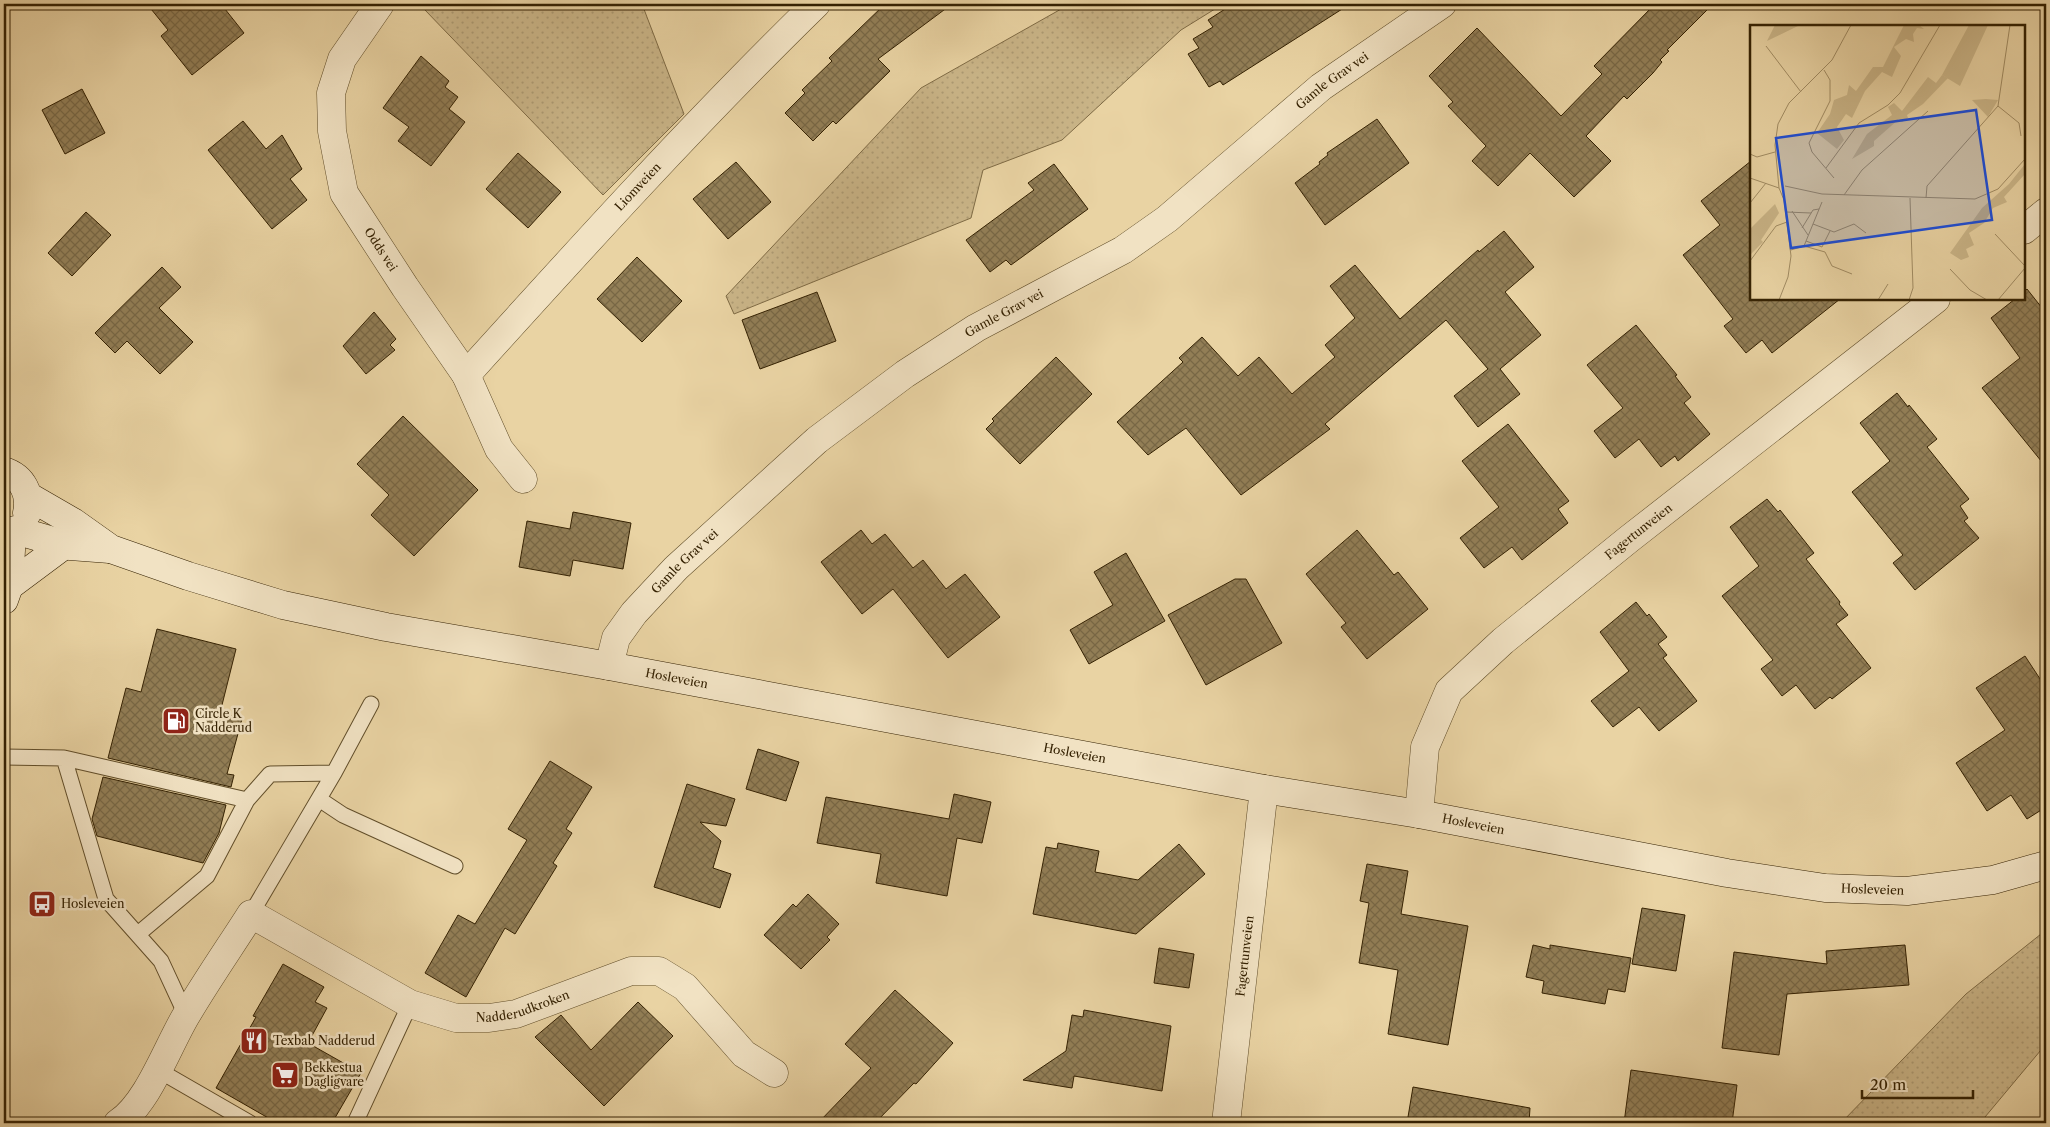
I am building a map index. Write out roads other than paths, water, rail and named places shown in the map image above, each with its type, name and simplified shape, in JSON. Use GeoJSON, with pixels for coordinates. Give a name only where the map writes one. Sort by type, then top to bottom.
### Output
{"type":"FeatureCollection","features":[{"type":"Feature","properties":{"kind":"street","name":"Odds vei"},"geometry":{"type":"LineString","coordinates":[[380,4],[342,59],[331,93],[332,130],[344,193],[405,287],[466,375],[499,449],[523,479]]}},
{"type":"Feature","properties":{"kind":"street","name":"Liomveien"},"geometry":{"type":"LineString","coordinates":[[466,375],[571,259],[744,74],[816,4]]}},
{"type":"Feature","properties":{"kind":"street","name":"Gamle Grav vei"},"geometry":{"type":"LineString","coordinates":[[609,666],[616,638],[634,614],[676,568],[817,440],[906,374],[976,328],[1123,250],[1167,219],[1321,87],[1442,4]]}},
{"type":"Feature","properties":{"kind":"street"},"geometry":{"type":"LineString","coordinates":[[2025,229],[2046,212]]}},
{"type":"Feature","properties":{"kind":"street","name":"Fagertunveien"},"geometry":{"type":"LineString","coordinates":[[1419,814],[1425,747],[1449,690],[1503,641],[1621,545],[1935,300]]}},
{"type":"Feature","properties":{"kind":"street"},"geometry":{"type":"LineString","coordinates":[[6,464],[18,478],[28,496],[29,505],[22,524],[10,533],[6,593]]}},
{"type":"Feature","properties":{"kind":"street","name":"Hosleveien"},"geometry":{"type":"LineString","coordinates":[[28,496],[73,522],[111,549]]}},
{"type":"Feature","properties":{"kind":"street","name":"Hosleveien"},"geometry":{"type":"LineString","coordinates":[[10,533],[64,545],[111,549],[188,576],[283,605],[386,627],[609,666],[1264,789],[1419,814],[1727,874],[1825,888],[1907,891],[1993,880],[2046,865]]}},
{"type":"Feature","properties":{"kind":"street"},"geometry":{"type":"LineString","coordinates":[[6,593],[64,545]]}},
{"type":"Feature","properties":{"kind":"street","name":"Fagertunveien"},"geometry":{"type":"LineString","coordinates":[[1226,1123],[1264,789]]}},
{"type":"Feature","properties":{"kind":"street"},"geometry":{"type":"LineString","coordinates":[[130,1121],[186,1015],[251,914]]}},
{"type":"Feature","properties":{"kind":"street","name":"Nadderudkroken"},"geometry":{"type":"LineString","coordinates":[[251,914],[410,1004],[456,1018],[489,1018],[516,1014],[631,971],[659,971],[686,988],[744,1054],[774,1073]]}},
{"type":"Feature","properties":{"kind":"lane"},"geometry":{"type":"LineString","coordinates":[[251,914],[319,800],[371,704]]}},
{"type":"Feature","properties":{"kind":"lane"},"geometry":{"type":"LineString","coordinates":[[4,757],[64,758],[247,800]]}},
{"type":"Feature","properties":{"kind":"lane"},"geometry":{"type":"LineString","coordinates":[[64,758],[106,899],[161,961],[186,1015]]}},
{"type":"Feature","properties":{"kind":"lane"},"geometry":{"type":"LineString","coordinates":[[138,934],[207,876],[247,800],[270,774],[334,773]]}},
{"type":"Feature","properties":{"kind":"lane"},"geometry":{"type":"LineString","coordinates":[[319,800],[342,815],[455,866]]}},
{"type":"Feature","properties":{"kind":"lane"},"geometry":{"type":"LineString","coordinates":[[355,1123],[410,1004]]}},
{"type":"Feature","properties":{"kind":"lane"},"geometry":{"type":"LineString","coordinates":[[158,1070],[250,1123]]}},
{"type":"Feature","properties":{"kind":"place","name":"Circle K Nadderud"},"geometry":{"type":"Point","coordinates":[176,721]}},
{"type":"Feature","properties":{"kind":"place","name":"Hosleveien"},"geometry":{"type":"Point","coordinates":[42,904]}},
{"type":"Feature","properties":{"kind":"place","name":"Texbab Nadderud"},"geometry":{"type":"Point","coordinates":[254,1041]}},
{"type":"Feature","properties":{"kind":"place","name":"Bekkestua Dagligvare"},"geometry":{"type":"Point","coordinates":[285,1075]}}]}
